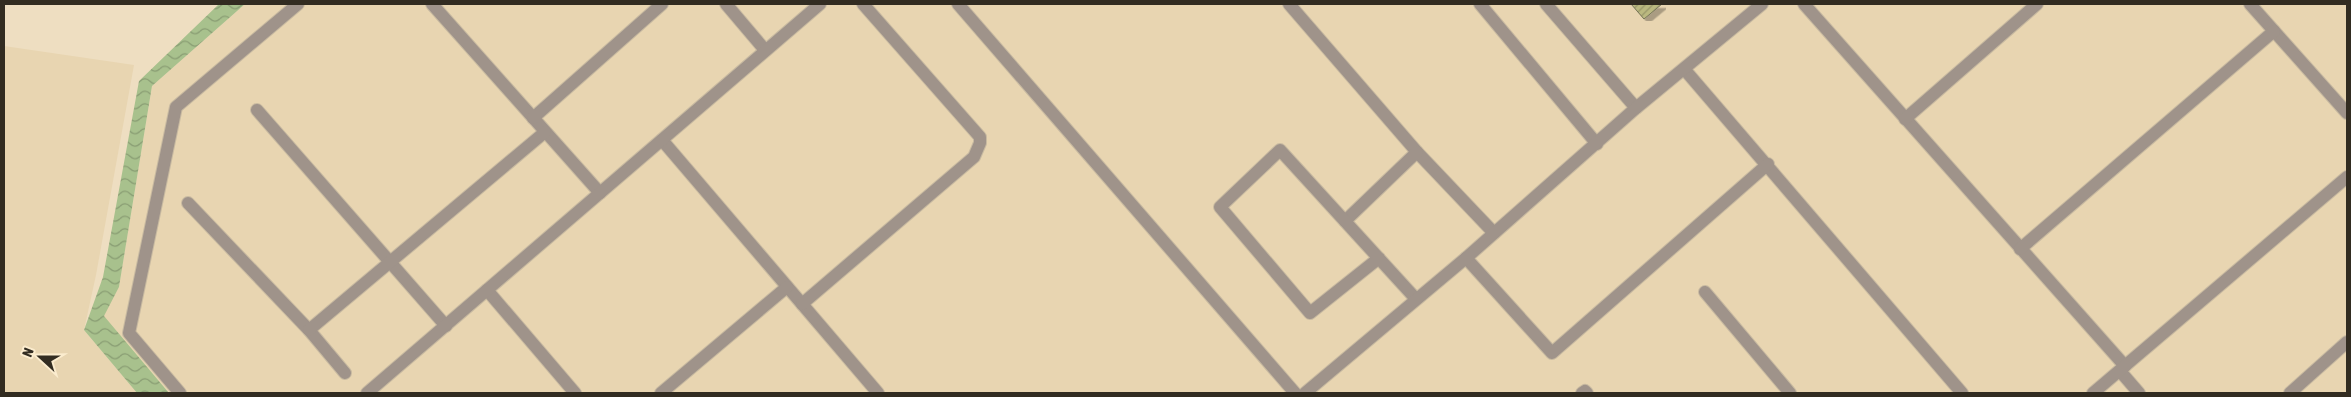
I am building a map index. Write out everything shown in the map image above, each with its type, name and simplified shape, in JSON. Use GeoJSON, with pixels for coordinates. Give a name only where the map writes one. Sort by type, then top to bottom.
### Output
{"type":"FeatureCollection","features":[{"type":"Feature","properties":{"kind":"lane"},"geometry":{"type":"LineString","coordinates":[[180,393],[129,333],[176,107],[298,4]]}},
{"type":"Feature","properties":{"kind":"lane"},"geometry":{"type":"LineString","coordinates":[[432,4],[600,193]]}},
{"type":"Feature","properties":{"kind":"lane"},"geometry":{"type":"LineString","coordinates":[[533,118],[662,4]]}},
{"type":"Feature","properties":{"kind":"lane"},"geometry":{"type":"LineString","coordinates":[[726,4],[765,50]]}},
{"type":"Feature","properties":{"kind":"lane"},"geometry":{"type":"LineString","coordinates":[[367,393],[820,4]]}},
{"type":"Feature","properties":{"kind":"lane"},"geometry":{"type":"LineString","coordinates":[[802,304],[974,157],[980,143],[980,137],[863,4]]}},
{"type":"Feature","properties":{"kind":"lane"},"geometry":{"type":"LineString","coordinates":[[958,4],[1295,393]]}},
{"type":"Feature","properties":{"kind":"lane"},"geometry":{"type":"LineString","coordinates":[[1289,4],[1418,152],[1494,233]]}},
{"type":"Feature","properties":{"kind":"lane"},"geometry":{"type":"LineString","coordinates":[[1480,4],[1597,144]]}},
{"type":"Feature","properties":{"kind":"lane"},"geometry":{"type":"LineString","coordinates":[[1546,4],[1636,108]]}},
{"type":"Feature","properties":{"kind":"lane"},"geometry":{"type":"LineString","coordinates":[[1305,393],[1466,258],[1636,108],[1685,70],[1762,4]]}},
{"type":"Feature","properties":{"kind":"lane"},"geometry":{"type":"LineString","coordinates":[[1804,4],[2020,249],[2122,368],[2139,393]]}},
{"type":"Feature","properties":{"kind":"lane"},"geometry":{"type":"LineString","coordinates":[[1905,119],[2037,4]]}},
{"type":"Feature","properties":{"kind":"lane"},"geometry":{"type":"LineString","coordinates":[[2250,4],[2347,113]]}},
{"type":"Feature","properties":{"kind":"lane"},"geometry":{"type":"LineString","coordinates":[[2020,249],[2274,31]]}},
{"type":"Feature","properties":{"kind":"lane"},"geometry":{"type":"LineString","coordinates":[[1685,70],[1768,164],[1962,393]]}},
{"type":"Feature","properties":{"kind":"lane"},"geometry":{"type":"LineString","coordinates":[[257,110],[446,326]]}},
{"type":"Feature","properties":{"kind":"lane"},"geometry":{"type":"LineString","coordinates":[[309,330],[545,132]]}},
{"type":"Feature","properties":{"kind":"lane"},"geometry":{"type":"LineString","coordinates":[[662,140],[878,393]]}},
{"type":"Feature","properties":{"kind":"lane"},"geometry":{"type":"LineString","coordinates":[[1378,258],[1310,312],[1220,207],[1280,150],[1416,299]]}},
{"type":"Feature","properties":{"kind":"lane"},"geometry":{"type":"LineString","coordinates":[[1345,221],[1418,152]]}},
{"type":"Feature","properties":{"kind":"lane"},"geometry":{"type":"LineString","coordinates":[[1466,258],[1552,353],[1768,164]]}},
{"type":"Feature","properties":{"kind":"lane"},"geometry":{"type":"LineString","coordinates":[[2093,393],[2347,177]]}},
{"type":"Feature","properties":{"kind":"lane"},"geometry":{"type":"LineString","coordinates":[[188,204],[309,330],[346,372]]}},
{"type":"Feature","properties":{"kind":"lane"},"geometry":{"type":"LineString","coordinates":[[661,393],[787,287]]}},
{"type":"Feature","properties":{"kind":"lane"},"geometry":{"type":"LineString","coordinates":[[488,290],[575,393]]}},
{"type":"Feature","properties":{"kind":"lane"},"geometry":{"type":"LineString","coordinates":[[1705,292],[1790,393]]}},
{"type":"Feature","properties":{"kind":"lane"},"geometry":{"type":"LineString","coordinates":[[2290,393],[2347,342]]}},
{"type":"Feature","properties":{"kind":"lane"},"geometry":{"type":"LineString","coordinates":[[1582,393],[1585,391],[1587,393]]}},
{"type":"Feature","properties":{"kind":"shaded area"},"geometry":{"type":"Polygon","coordinates":[[[245,4],[2347,4],[2347,393],[169,393],[103,316],[119,287],[152,86],[245,4]]]}},
{"type":"Feature","properties":{"kind":"shaded area"},"geometry":{"type":"Polygon","coordinates":[[[4,46],[134,65],[96,275],[84,330],[137,393],[4,393],[4,46]]]}},
{"type":"Feature","properties":{"kind":"water"},"geometry":{"type":"Polygon","coordinates":[[[219,4],[245,4],[152,86],[119,287],[104,316],[169,393],[137,393],[84,330],[103,277],[139,81],[219,4]]]}},
{"type":"Feature","properties":{"kind":"building"},"geometry":{"type":"Polygon","coordinates":[[[1631,4],[1662,4],[1644,19],[1631,4]]]}}]}
